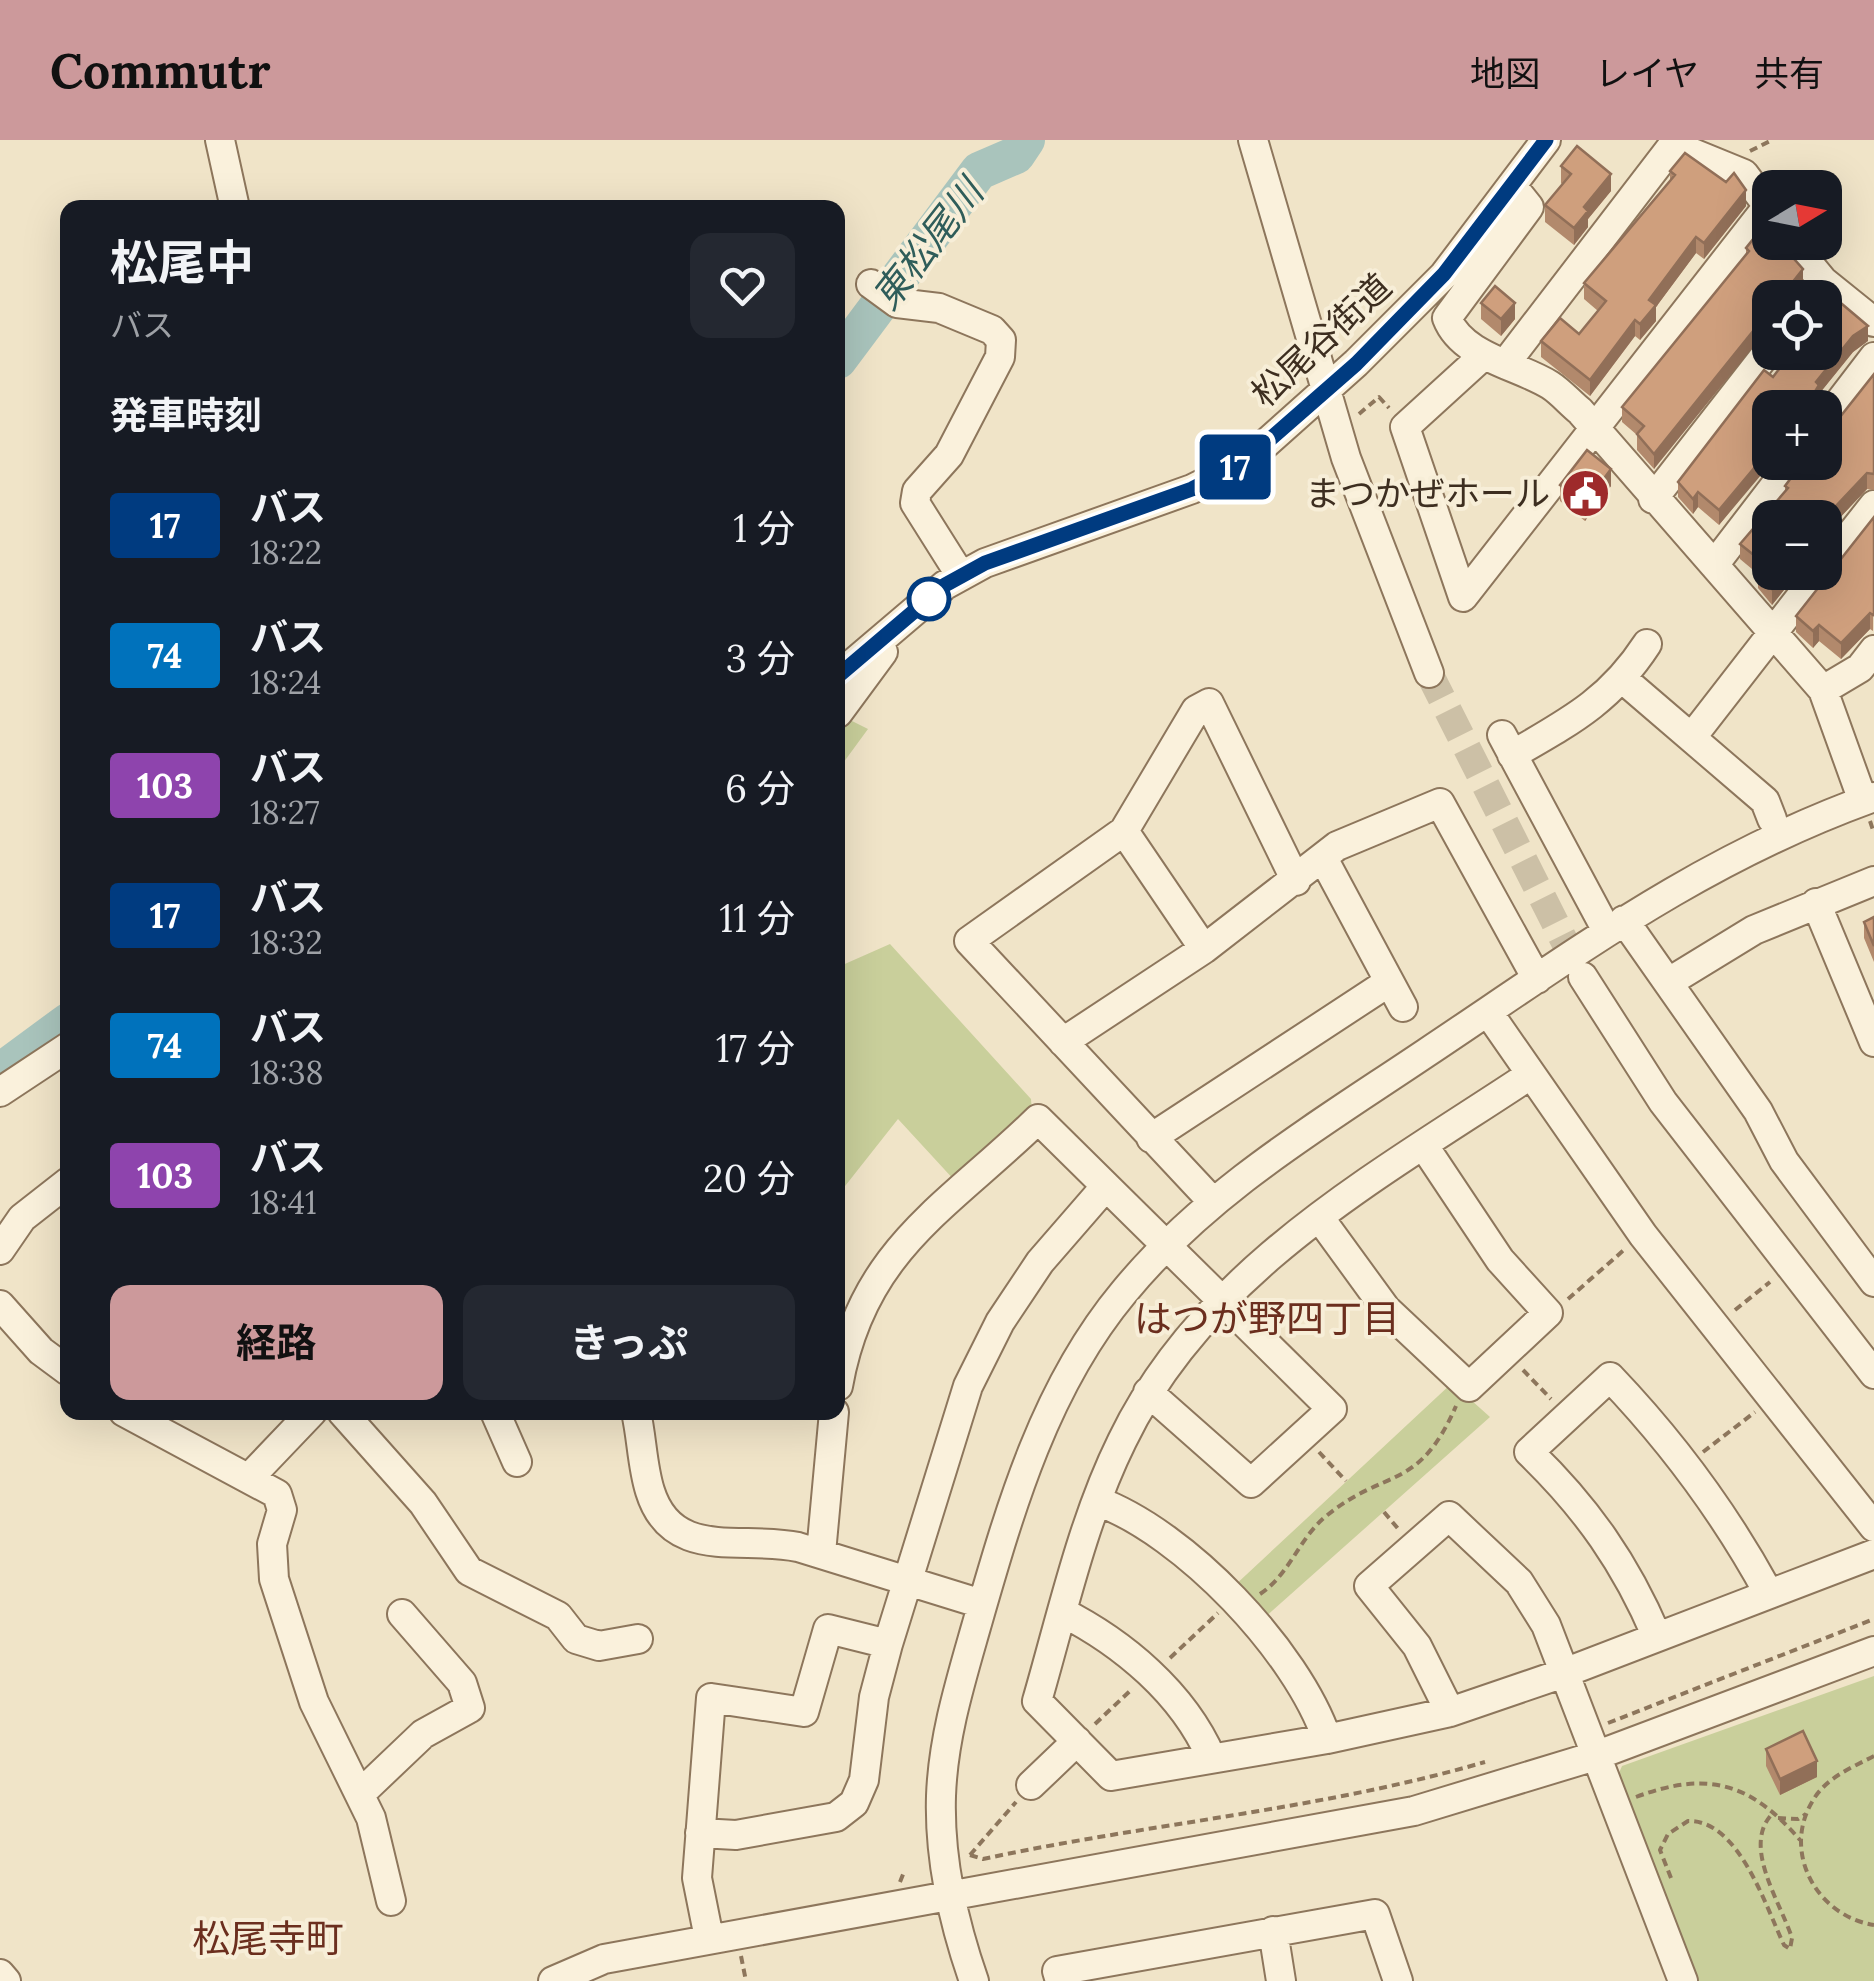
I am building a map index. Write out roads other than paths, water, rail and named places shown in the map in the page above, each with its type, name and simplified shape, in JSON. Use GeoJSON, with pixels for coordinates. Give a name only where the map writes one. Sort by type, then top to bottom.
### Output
{"type":"FeatureCollection","features":[{"type":"Feature","properties":{"kind":"street"},"geometry":{"type":"LineString","coordinates":[[220,140],[232,200]]}},
{"type":"Feature","properties":{"kind":"street"},"geometry":{"type":"LineString","coordinates":[[1253,140],[1346,458],[1428,673]]}},
{"type":"Feature","properties":{"kind":"street","name":"松尾谷街道"},"geometry":{"type":"LineString","coordinates":[[845,670],[911,615],[985,563],[1192,489],[1244,462],[1326,390],[1444,274],[1546,140]]}},
{"type":"Feature","properties":{"kind":"street"},"geometry":{"type":"LineString","coordinates":[[1752,185],[1744,174],[1673,145],[1495,359],[1405,427],[1462,597],[1752,229]]}},
{"type":"Feature","properties":{"kind":"street"},"geometry":{"type":"LineString","coordinates":[[974,1981],[949,1896],[941,1796],[950,1720],[1026,1467],[1051,1406],[1082,1348],[1166,1244],[1257,1167],[1615,925],[1744,850],[1868,800],[1823,690],[1771,635],[1714,565],[1551,386],[1495,359],[1451,328],[1447,318],[1529,208],[1513,187]]}},
{"type":"Feature","properties":{"kind":"street"},"geometry":{"type":"LineString","coordinates":[[871,284],[897,303],[939,308],[992,330],[1000,340],[1000,357],[949,455],[917,490],[915,503],[962,576]]}},
{"type":"Feature","properties":{"kind":"street"},"geometry":{"type":"LineString","coordinates":[[1842,303],[1874,322]]}},
{"type":"Feature","properties":{"kind":"street"},"geometry":{"type":"LineString","coordinates":[[1842,399],[1874,357]]}},
{"type":"Feature","properties":{"kind":"street"},"geometry":{"type":"LineString","coordinates":[[1653,499],[1754,370]]}},
{"type":"Feature","properties":{"kind":"street"},"geometry":{"type":"LineString","coordinates":[[1714,565],[1779,480]]}},
{"type":"Feature","properties":{"kind":"street"},"geometry":{"type":"LineString","coordinates":[[1842,546],[1874,505]]}},
{"type":"Feature","properties":{"kind":"street"},"geometry":{"type":"LineString","coordinates":[[1692,737],[1807,590]]}},
{"type":"Feature","properties":{"kind":"street"},"geometry":{"type":"LineString","coordinates":[[845,704],[911,615]]}},
{"type":"Feature","properties":{"kind":"street"},"geometry":{"type":"LineString","coordinates":[[1647,644],[1624,680],[1590,710],[1506,745],[1556,815],[1615,925],[1669,982],[1758,1111],[1784,1162],[1874,1282]]}},
{"type":"Feature","properties":{"kind":"street"},"geometry":{"type":"LineString","coordinates":[[1823,690],[1860,668],[1874,650]]}},
{"type":"Feature","properties":{"kind":"street"},"geometry":{"type":"LineString","coordinates":[[1624,680],[1765,801],[1772,820]]}},
{"type":"Feature","properties":{"kind":"street"},"geometry":{"type":"LineString","coordinates":[[1212,1202],[963,934],[1124,831],[1196,710],[1209,703],[1296,880]]}},
{"type":"Feature","properties":{"kind":"street"},"geometry":{"type":"LineString","coordinates":[[1063,1042],[1204,949],[1337,846],[1440,803],[1537,979]]}},
{"type":"Feature","properties":{"kind":"street"},"geometry":{"type":"LineString","coordinates":[[1124,831],[1204,949]]}},
{"type":"Feature","properties":{"kind":"street"},"geometry":{"type":"LineString","coordinates":[[1323,858],[1403,1008]]}},
{"type":"Feature","properties":{"kind":"street"},"geometry":{"type":"LineString","coordinates":[[1669,982],[1754,930],[1874,881]]}},
{"type":"Feature","properties":{"kind":"street"},"geometry":{"type":"LineString","coordinates":[[1816,903],[1874,1042]]}},
{"type":"Feature","properties":{"kind":"street"},"geometry":{"type":"LineString","coordinates":[[1583,977],[1664,1102],[1874,1374]]}},
{"type":"Feature","properties":{"kind":"street"},"geometry":{"type":"LineString","coordinates":[[1151,1138],[1389,982]]}},
{"type":"Feature","properties":{"kind":"street"},"geometry":{"type":"LineString","coordinates":[[1488,1012],[1643,1235],[1874,1527]]}},
{"type":"Feature","properties":{"kind":"street"},"geometry":{"type":"LineString","coordinates":[[0,1092],[57,1051]]}},
{"type":"Feature","properties":{"kind":"street"},"geometry":{"type":"LineString","coordinates":[[1530,1076],[1319,1217],[1224,1299],[1148,1392],[1097,1501],[1037,1701],[1111,1776],[1327,1739],[1450,1712],[1564,1673],[1874,1554]]}},
{"type":"Feature","properties":{"kind":"street"},"geometry":{"type":"LineString","coordinates":[[845,1354],[850,1332],[878,1274],[897,1248],[919,1223],[975,1181],[1038,1119],[1332,1409],[1251,1484],[1148,1392]]}},
{"type":"Feature","properties":{"kind":"street"},"geometry":{"type":"LineString","coordinates":[[1319,1217],[1386,1309],[1469,1387],[1548,1313],[1500,1260],[1424,1146]]}},
{"type":"Feature","properties":{"kind":"street"},"geometry":{"type":"LineString","coordinates":[[700,1833],[736,1835],[847,1812],[864,1780],[866,1740],[888,1644],[911,1581],[968,1386],[983,1353],[1040,1262],[1106,1186]]}},
{"type":"Feature","properties":{"kind":"street"},"geometry":{"type":"LineString","coordinates":[[0,1250],[22,1218],[60,1188]]}},
{"type":"Feature","properties":{"kind":"street"},"geometry":{"type":"LineString","coordinates":[[0,1305],[41,1351],[60,1365]]}},
{"type":"Feature","properties":{"kind":"street"},"geometry":{"type":"LineString","coordinates":[[1657,1637],[1634,1584],[1606,1536],[1530,1452],[1610,1377],[1687,1464],[1738,1536],[1769,1594]]}},
{"type":"Feature","properties":{"kind":"street"},"geometry":{"type":"LineString","coordinates":[[139,1420],[277,1494],[282,1510],[272,1544],[274,1579],[314,1702],[362,1793],[391,1900]]}},
{"type":"Feature","properties":{"kind":"street"},"geometry":{"type":"LineString","coordinates":[[249,1478],[304,1420]]}},
{"type":"Feature","properties":{"kind":"street"},"geometry":{"type":"LineString","coordinates":[[349,1420],[424,1502],[470,1571],[558,1616],[576,1639],[599,1646],[638,1639]]}},
{"type":"Feature","properties":{"kind":"street"},"geometry":{"type":"LineString","coordinates":[[498,1420],[517,1462]]}},
{"type":"Feature","properties":{"kind":"street"},"geometry":{"type":"LineString","coordinates":[[637,1420],[650,1491],[678,1534],[697,1540],[771,1541],[822,1553],[911,1581],[979,1615]]}},
{"type":"Feature","properties":{"kind":"street"},"geometry":{"type":"LineString","coordinates":[[822,1553],[833,1420]]}},
{"type":"Feature","properties":{"kind":"street"},"geometry":{"type":"LineString","coordinates":[[1097,1501],[1172,1544],[1231,1601],[1288,1661],[1327,1739]]}},
{"type":"Feature","properties":{"kind":"street"},"geometry":{"type":"LineString","coordinates":[[1450,1712],[1417,1646],[1369,1586],[1449,1516],[1520,1582],[1546,1625],[1683,1981]]}},
{"type":"Feature","properties":{"kind":"street"},"geometry":{"type":"LineString","coordinates":[[1062,1612],[1110,1640],[1151,1674],[1184,1712],[1211,1757]]}},
{"type":"Feature","properties":{"kind":"street"},"geometry":{"type":"LineString","coordinates":[[362,1793],[422,1734],[470,1708],[462,1682],[402,1614]]}},
{"type":"Feature","properties":{"kind":"street"},"geometry":{"type":"LineString","coordinates":[[709,1938],[697,1878],[711,1698],[804,1712],[828,1629],[888,1644]]}},
{"type":"Feature","properties":{"kind":"street"},"geometry":{"type":"LineString","coordinates":[[553,1981],[604,1959],[709,1938],[1365,1822],[1874,1651]]}},
{"type":"Feature","properties":{"kind":"street"},"geometry":{"type":"LineString","coordinates":[[1031,1785],[1077,1741]]}},
{"type":"Feature","properties":{"kind":"street"},"geometry":{"type":"LineString","coordinates":[[1060,1981],[1057,1971],[1375,1914],[1398,1981]]}},
{"type":"Feature","properties":{"kind":"street"},"geometry":{"type":"LineString","coordinates":[[1274,1930],[1282,1981]]}},
{"type":"Feature","properties":{"kind":"street"},"geometry":{"type":"LineString","coordinates":[[0,1974],[6,1981]]}},
{"type":"Feature","properties":{"kind":"waterway","name":"東松尾川"},"geometry":{"type":"LineString","coordinates":[[845,351],[979,171],[1016,155],[1026,140]]}},
{"type":"Feature","properties":{"kind":"waterway","name":"東松尾川"},"geometry":{"type":"LineString","coordinates":[[0,1072],[60,1028]]}},
{"type":"Feature","properties":{"kind":"tunnel"},"geometry":{"type":"LineString","coordinates":[[1429,673],[1582,976]]}},
{"type":"Feature","properties":{"kind":"place","name":"まつかぜホール"},"geometry":{"type":"Point","coordinates":[1585,493]}},
{"type":"Feature","properties":{"kind":"district","name":"はつが野四丁目"},"geometry":{"type":"Point","coordinates":[1267,1318]}},
{"type":"Feature","properties":{"kind":"district","name":"松尾寺町"},"geometry":{"type":"Point","coordinates":[268,1938]}}]}
